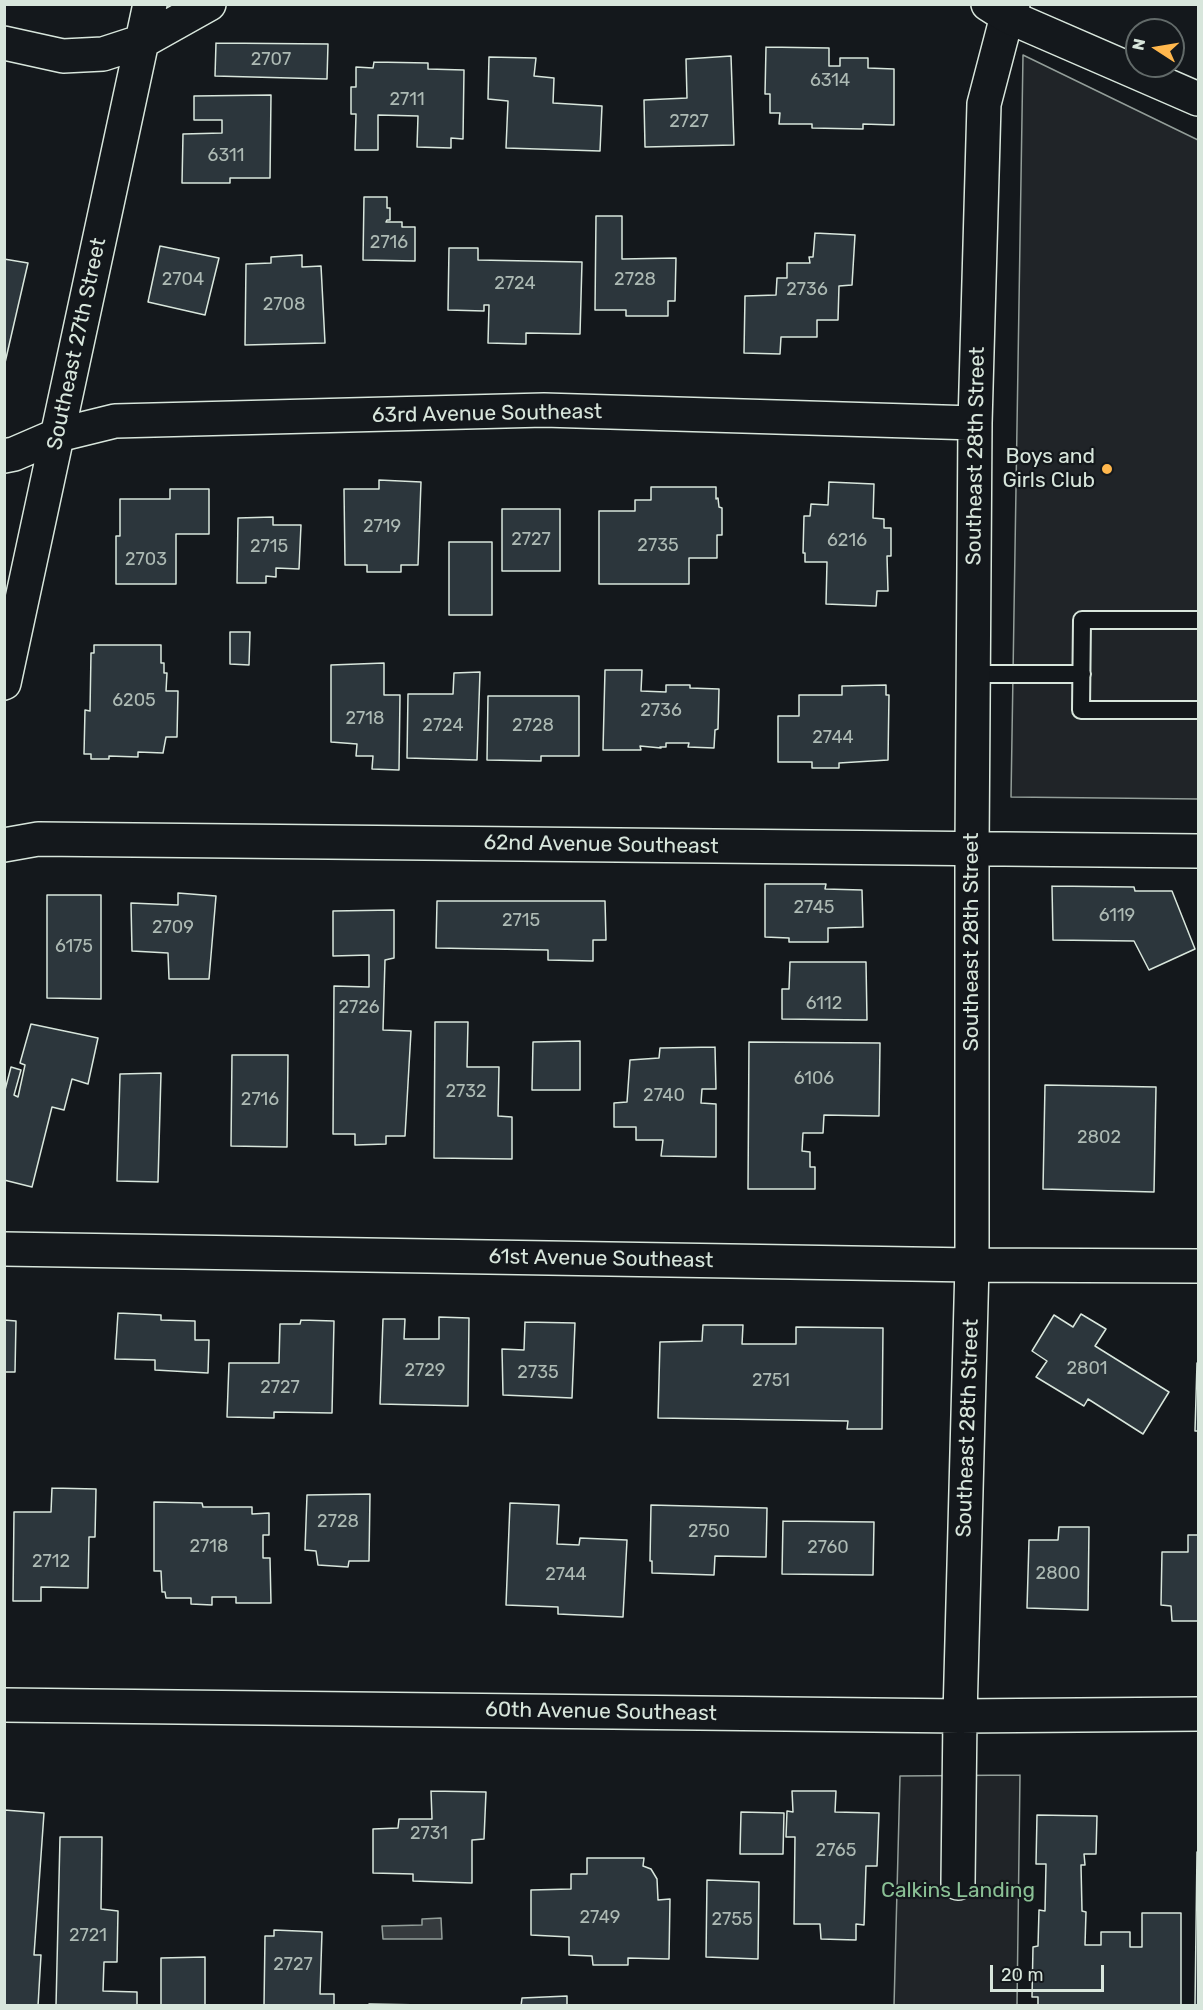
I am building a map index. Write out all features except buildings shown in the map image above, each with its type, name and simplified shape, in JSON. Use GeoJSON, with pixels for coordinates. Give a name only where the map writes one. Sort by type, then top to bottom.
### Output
{"type":"FeatureCollection","features":[{"type":"Feature","properties":{"kind":"street","name":"Southeast 27th Street"},"geometry":{"type":"LineString","coordinates":[[4,683],[150,4]]}},
{"type":"Feature","properties":{"kind":"street"},"geometry":{"type":"LineString","coordinates":[[4,43],[63,56],[103,54],[143,41],[209,4]]}},
{"type":"Feature","properties":{"kind":"street"},"geometry":{"type":"LineString","coordinates":[[1003,8],[1198,99]]}},
{"type":"Feature","properties":{"kind":"street","name":"Southeast 28th Street"},"geometry":{"type":"LineString","coordinates":[[958,1883],[972,1265],[975,423],[984,104],[1003,8]]}},
{"type":"Feature","properties":{"kind":"street","name":"63rd Avenue Southeast"},"geometry":{"type":"LineString","coordinates":[[4,456],[58,435],[115,421],[544,410],[975,423]]}},
{"type":"Feature","properties":{"kind":"street","name":"62nd Avenue Southeast"},"geometry":{"type":"LineString","coordinates":[[4,845],[38,839],[1198,851]]}},
{"type":"Feature","properties":{"kind":"street","name":"61st Avenue Southeast"},"geometry":{"type":"LineString","coordinates":[[4,1249],[972,1265],[1198,1266]]}},
{"type":"Feature","properties":{"kind":"street","name":"60th Avenue Southeast"},"geometry":{"type":"LineString","coordinates":[[4,1706],[960,1716],[1198,1714]]}},
{"type":"Feature","properties":{"kind":"lane"},"geometry":{"type":"LineString","coordinates":[[1198,620],[1082,620],[1081,710],[1198,710]]}},
{"type":"Feature","properties":{"kind":"lane"},"geometry":{"type":"LineString","coordinates":[[973,674],[1082,674]]}},
{"type":"Feature","properties":{"kind":"green space","name":"Boys and Girls Club"},"geometry":{"type":"Polygon","coordinates":[[[1023,55],[1198,140],[1198,799],[1011,797],[1023,55]]]}},
{"type":"Feature","properties":{"kind":"green space","name":"Calkins Landing"},"geometry":{"type":"Polygon","coordinates":[[[1020,1775],[1017,2005],[894,2006],[900,1776],[1020,1775]]]}},
{"type":"Feature","properties":{"kind":"shaded area"},"geometry":{"type":"Polygon","coordinates":[[[441,1918],[442,1939],[383,1939],[382,1926],[422,1925],[422,1919],[441,1918]]]}},
{"type":"Feature","properties":{"kind":"place","name":"Boys and Girls Club"},"geometry":{"type":"Point","coordinates":[1107,469]}}]}
